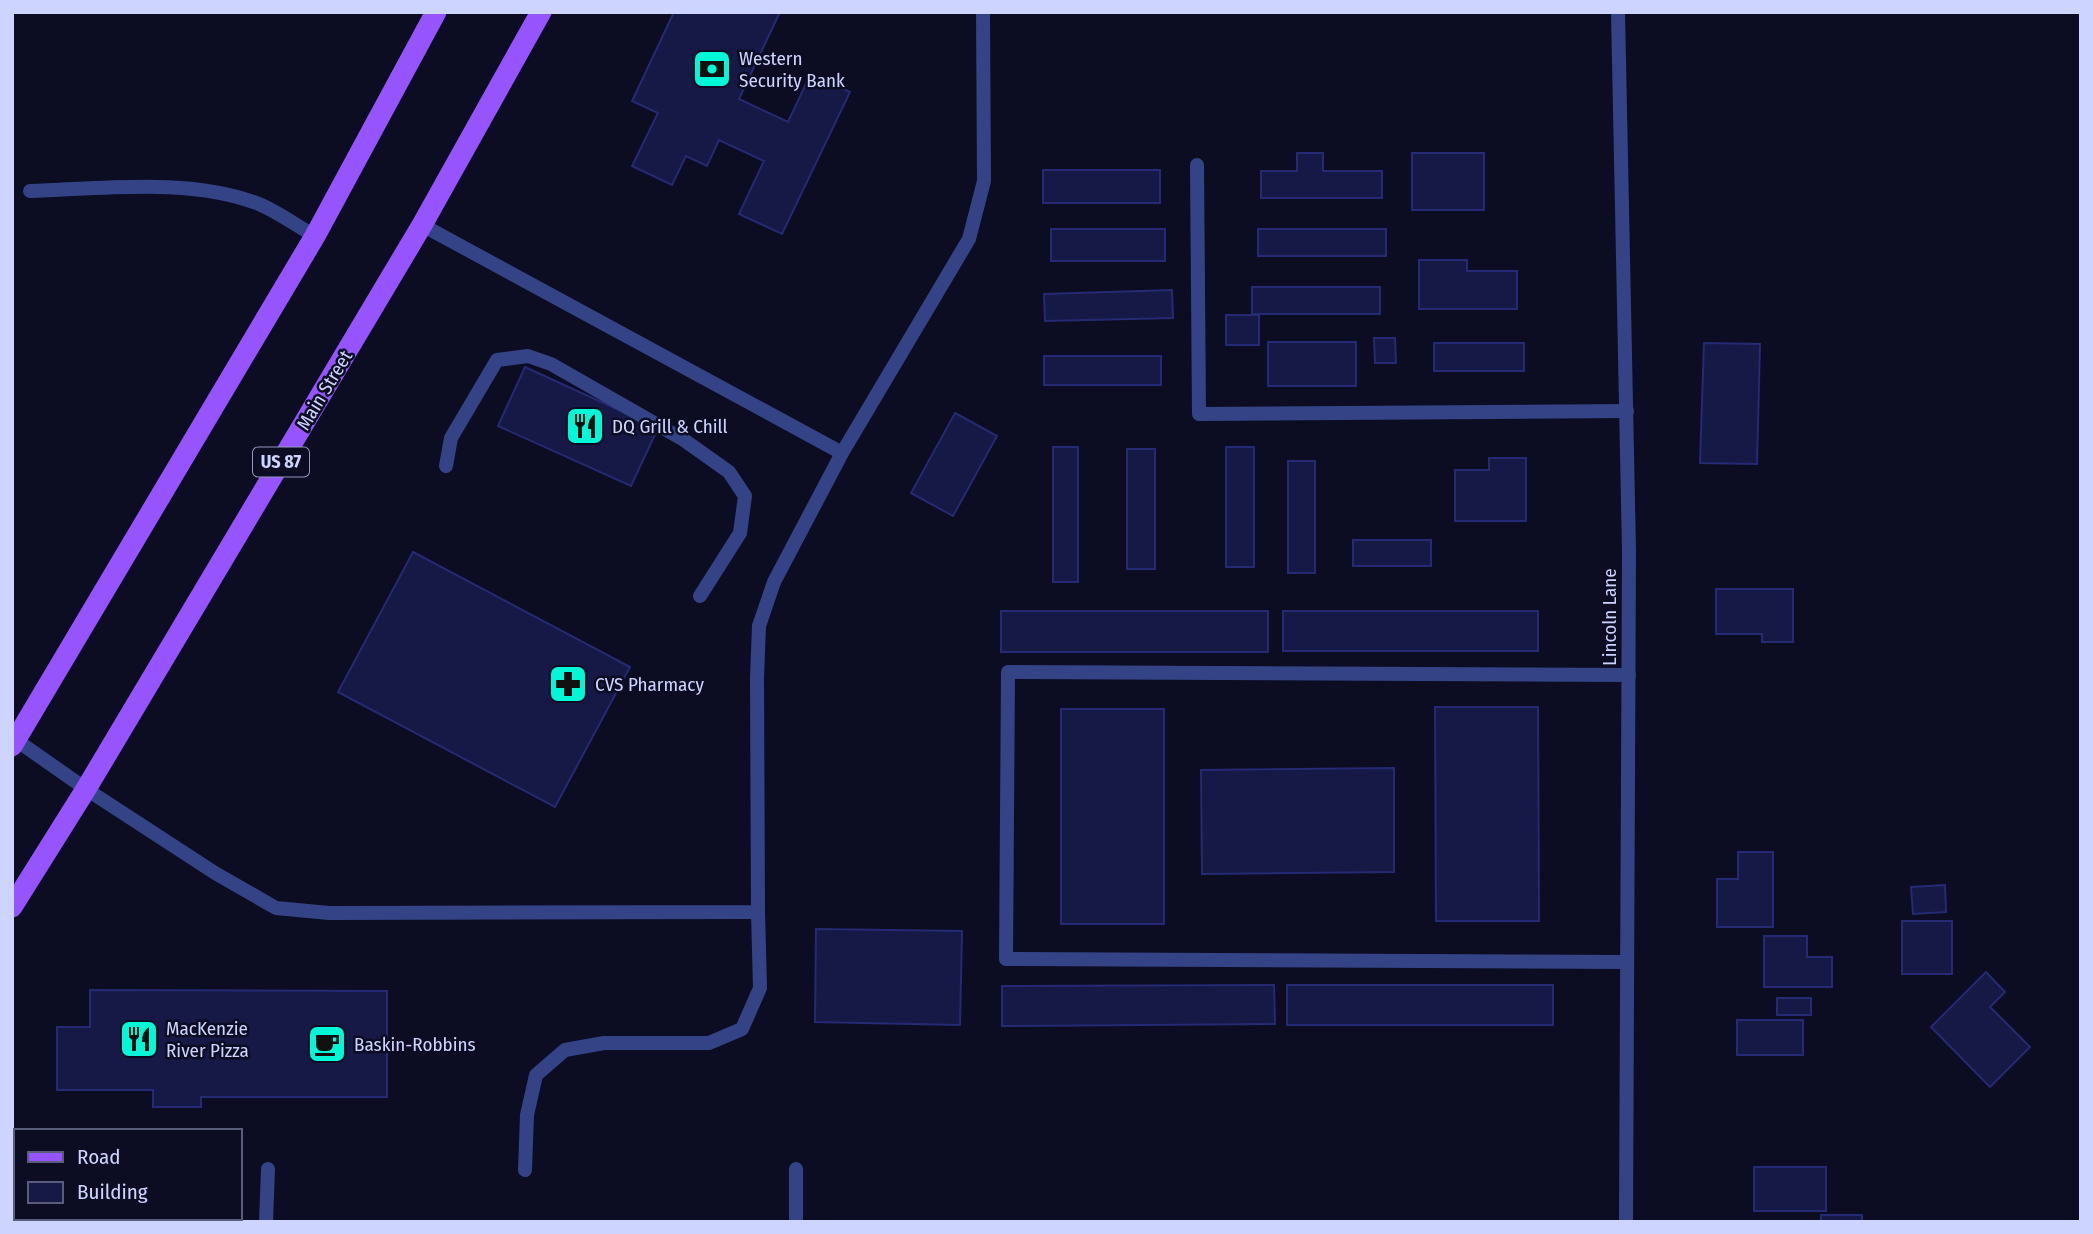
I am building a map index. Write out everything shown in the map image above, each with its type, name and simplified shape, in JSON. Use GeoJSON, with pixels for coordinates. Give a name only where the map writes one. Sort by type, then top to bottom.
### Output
{"type":"FeatureCollection","features":[{"type":"Feature","properties":{"kind":"main road"},"geometry":{"type":"LineString","coordinates":[[14,742],[315,236],[436,12]]}},
{"type":"Feature","properties":{"kind":"main road","name":"Main Street"},"geometry":{"type":"LineString","coordinates":[[12,906],[86,789],[422,225],[541,12]]}},
{"type":"Feature","properties":{"kind":"street"},"geometry":{"type":"LineString","coordinates":[[525,1170],[527,1115],[536,1075],[565,1051],[604,1043],[709,1043],[742,1029],[760,988],[757,678],[759,626],[774,582],[842,453],[969,239],[984,181],[984,12]]}},
{"type":"Feature","properties":{"kind":"street","name":"Lincoln Lane"},"geometry":{"type":"LineString","coordinates":[[1619,12],[1629,675],[1626,1222]]}},
{"type":"Feature","properties":{"kind":"street"},"geometry":{"type":"LineString","coordinates":[[1197,165],[1199,414],[1626,411]]}},
{"type":"Feature","properties":{"kind":"street"},"geometry":{"type":"LineString","coordinates":[[30,191],[182,188],[226,195],[259,205],[315,236]]}},
{"type":"Feature","properties":{"kind":"street"},"geometry":{"type":"LineString","coordinates":[[422,225],[842,453]]}},
{"type":"Feature","properties":{"kind":"street"},"geometry":{"type":"LineString","coordinates":[[446,466],[451,438],[497,360],[528,356],[551,364],[684,440],[729,472],[745,496],[740,533],[700,596]]}},
{"type":"Feature","properties":{"kind":"street"},"geometry":{"type":"LineString","coordinates":[[1627,962],[1006,959],[1008,673],[1629,675]]}},
{"type":"Feature","properties":{"kind":"street"},"geometry":{"type":"LineString","coordinates":[[14,742],[215,873],[276,908],[329,913],[758,912]]}},
{"type":"Feature","properties":{"kind":"street"},"geometry":{"type":"LineString","coordinates":[[266,1222],[268,1169]]}},
{"type":"Feature","properties":{"kind":"street"},"geometry":{"type":"LineString","coordinates":[[796,1169],[796,1222]]}},
{"type":"Feature","properties":{"kind":"building"},"geometry":{"type":"Polygon","coordinates":[[[674,12],[780,12],[739,99],[788,122],[811,73],[850,92],[782,234],[739,214],[764,161],[719,140],[707,166],[686,156],[672,185],[632,166],[658,113],[632,101],[674,12]]]}},
{"type":"Feature","properties":{"kind":"building"},"geometry":{"type":"Polygon","coordinates":[[[1297,153],[1323,153],[1323,171],[1382,171],[1382,198],[1261,198],[1261,171],[1297,171],[1297,153]]]}},
{"type":"Feature","properties":{"kind":"building"},"geometry":{"type":"Polygon","coordinates":[[[1412,153],[1484,153],[1484,210],[1412,210],[1412,153]]]}},
{"type":"Feature","properties":{"kind":"building"},"geometry":{"type":"Polygon","coordinates":[[[1043,170],[1160,170],[1160,203],[1043,203],[1043,170]]]}},
{"type":"Feature","properties":{"kind":"building"},"geometry":{"type":"Polygon","coordinates":[[[1051,229],[1165,229],[1165,261],[1051,261],[1051,229]]]}},
{"type":"Feature","properties":{"kind":"building"},"geometry":{"type":"Polygon","coordinates":[[[1258,229],[1386,229],[1386,256],[1258,256],[1258,229]]]}},
{"type":"Feature","properties":{"kind":"building"},"geometry":{"type":"Polygon","coordinates":[[[1419,260],[1467,260],[1467,271],[1517,271],[1517,309],[1419,309],[1419,260]]]}},
{"type":"Feature","properties":{"kind":"building"},"geometry":{"type":"Polygon","coordinates":[[[1252,287],[1380,287],[1380,314],[1252,314],[1252,287]]]}},
{"type":"Feature","properties":{"kind":"building"},"geometry":{"type":"Polygon","coordinates":[[[1172,290],[1173,318],[1045,321],[1044,294],[1172,290]]]}},
{"type":"Feature","properties":{"kind":"building"},"geometry":{"type":"Polygon","coordinates":[[[1226,315],[1259,315],[1259,345],[1226,345],[1226,315]]]}},
{"type":"Feature","properties":{"kind":"building"},"geometry":{"type":"Polygon","coordinates":[[[1374,338],[1395,338],[1396,363],[1375,363],[1374,338]]]}},
{"type":"Feature","properties":{"kind":"building"},"geometry":{"type":"Polygon","coordinates":[[[1268,342],[1356,342],[1356,386],[1268,386],[1268,342]]]}},
{"type":"Feature","properties":{"kind":"building"},"geometry":{"type":"Polygon","coordinates":[[[1434,343],[1524,343],[1524,371],[1434,371],[1434,343]]]}},
{"type":"Feature","properties":{"kind":"building"},"geometry":{"type":"Polygon","coordinates":[[[1704,343],[1760,344],[1757,464],[1700,463],[1704,343]]]}},
{"type":"Feature","properties":{"kind":"building"},"geometry":{"type":"Polygon","coordinates":[[[1044,356],[1161,356],[1161,385],[1044,385],[1044,356]]]}},
{"type":"Feature","properties":{"kind":"building"},"geometry":{"type":"Polygon","coordinates":[[[525,367],[658,428],[631,486],[498,426],[525,367]]]}},
{"type":"Feature","properties":{"kind":"building"},"geometry":{"type":"Polygon","coordinates":[[[955,413],[997,436],[953,516],[911,493],[955,413]]]}},
{"type":"Feature","properties":{"kind":"building"},"geometry":{"type":"Polygon","coordinates":[[[1053,447],[1078,447],[1078,582],[1053,582],[1053,447]]]}},
{"type":"Feature","properties":{"kind":"building"},"geometry":{"type":"Polygon","coordinates":[[[1226,447],[1254,447],[1254,567],[1226,567],[1226,447]]]}},
{"type":"Feature","properties":{"kind":"building"},"geometry":{"type":"Polygon","coordinates":[[[1127,449],[1155,449],[1155,569],[1127,569],[1127,449]]]}},
{"type":"Feature","properties":{"kind":"building"},"geometry":{"type":"Polygon","coordinates":[[[1489,458],[1526,458],[1526,521],[1455,521],[1455,470],[1489,470],[1489,458]]]}},
{"type":"Feature","properties":{"kind":"building"},"geometry":{"type":"Polygon","coordinates":[[[1288,461],[1315,461],[1315,573],[1288,573],[1288,461]]]}},
{"type":"Feature","properties":{"kind":"building"},"geometry":{"type":"Polygon","coordinates":[[[1353,540],[1431,540],[1431,566],[1353,566],[1353,540]]]}},
{"type":"Feature","properties":{"kind":"building","name":"CVS Pharmacy"},"geometry":{"type":"Polygon","coordinates":[[[413,552],[630,667],[555,807],[338,692],[413,552]]]}},
{"type":"Feature","properties":{"kind":"building"},"geometry":{"type":"Polygon","coordinates":[[[1716,589],[1793,589],[1793,642],[1762,642],[1762,634],[1716,634],[1716,589]]]}},
{"type":"Feature","properties":{"kind":"building"},"geometry":{"type":"Polygon","coordinates":[[[1001,611],[1268,611],[1268,652],[1001,652],[1001,611]]]}},
{"type":"Feature","properties":{"kind":"building"},"geometry":{"type":"Polygon","coordinates":[[[1283,611],[1538,611],[1538,651],[1283,651],[1283,611]]]}},
{"type":"Feature","properties":{"kind":"building"},"geometry":{"type":"Polygon","coordinates":[[[1435,707],[1538,707],[1539,921],[1436,921],[1435,707]]]}},
{"type":"Feature","properties":{"kind":"building"},"geometry":{"type":"Polygon","coordinates":[[[1061,709],[1164,709],[1164,924],[1061,924],[1061,709]]]}},
{"type":"Feature","properties":{"kind":"building"},"geometry":{"type":"Polygon","coordinates":[[[1394,768],[1394,872],[1202,874],[1201,770],[1394,768]]]}},
{"type":"Feature","properties":{"kind":"building"},"geometry":{"type":"Polygon","coordinates":[[[1738,852],[1773,852],[1773,927],[1717,927],[1717,879],[1738,879],[1738,852]]]}},
{"type":"Feature","properties":{"kind":"building"},"geometry":{"type":"Polygon","coordinates":[[[1945,885],[1946,912],[1913,914],[1911,887],[1945,885]]]}},
{"type":"Feature","properties":{"kind":"building"},"geometry":{"type":"Polygon","coordinates":[[[1902,921],[1952,921],[1952,974],[1902,974],[1902,921]]]}},
{"type":"Feature","properties":{"kind":"building"},"geometry":{"type":"Polygon","coordinates":[[[816,929],[962,931],[960,1025],[815,1022],[816,929]]]}},
{"type":"Feature","properties":{"kind":"building"},"geometry":{"type":"Polygon","coordinates":[[[1764,936],[1807,936],[1807,957],[1832,957],[1832,987],[1764,987],[1764,936]]]}},
{"type":"Feature","properties":{"kind":"building"},"geometry":{"type":"Polygon","coordinates":[[[1986,972],[2005,992],[1990,1007],[2030,1047],[1990,1087],[1931,1027],[1986,972]]]}},
{"type":"Feature","properties":{"kind":"building"},"geometry":{"type":"Polygon","coordinates":[[[1274,985],[1275,1024],[1002,1026],[1002,986],[1274,985]]]}},
{"type":"Feature","properties":{"kind":"building"},"geometry":{"type":"Polygon","coordinates":[[[1287,985],[1553,985],[1553,1025],[1287,1025],[1287,985]]]}},
{"type":"Feature","properties":{"kind":"building"},"geometry":{"type":"Polygon","coordinates":[[[90,990],[387,991],[387,1097],[201,1097],[201,1107],[153,1107],[153,1090],[57,1090],[57,1027],[90,1027],[90,990]]]}},
{"type":"Feature","properties":{"kind":"building"},"geometry":{"type":"Polygon","coordinates":[[[1777,998],[1811,998],[1811,1015],[1777,1015],[1777,998]]]}},
{"type":"Feature","properties":{"kind":"building"},"geometry":{"type":"Polygon","coordinates":[[[1737,1020],[1803,1020],[1803,1055],[1737,1055],[1737,1020]]]}},
{"type":"Feature","properties":{"kind":"building"},"geometry":{"type":"Polygon","coordinates":[[[1754,1167],[1826,1167],[1826,1211],[1754,1211],[1754,1167]]]}},
{"type":"Feature","properties":{"kind":"building"},"geometry":{"type":"Polygon","coordinates":[[[1821,1215],[1862,1215],[1862,1222],[1821,1222],[1821,1215]]]}},
{"type":"Feature","properties":{"kind":"place","name":"Western Security Bank"},"geometry":{"type":"Point","coordinates":[712,69]}},
{"type":"Feature","properties":{"kind":"place","name":"DQ Grill & Chill"},"geometry":{"type":"Point","coordinates":[585,426]}},
{"type":"Feature","properties":{"kind":"place","name":"CVS Pharmacy"},"geometry":{"type":"Point","coordinates":[568,684]}},
{"type":"Feature","properties":{"kind":"place","name":"MacKenzie River Pizza"},"geometry":{"type":"Point","coordinates":[139,1039]}},
{"type":"Feature","properties":{"kind":"place","name":"Baskin-Robbins"},"geometry":{"type":"Point","coordinates":[327,1044]}}]}
